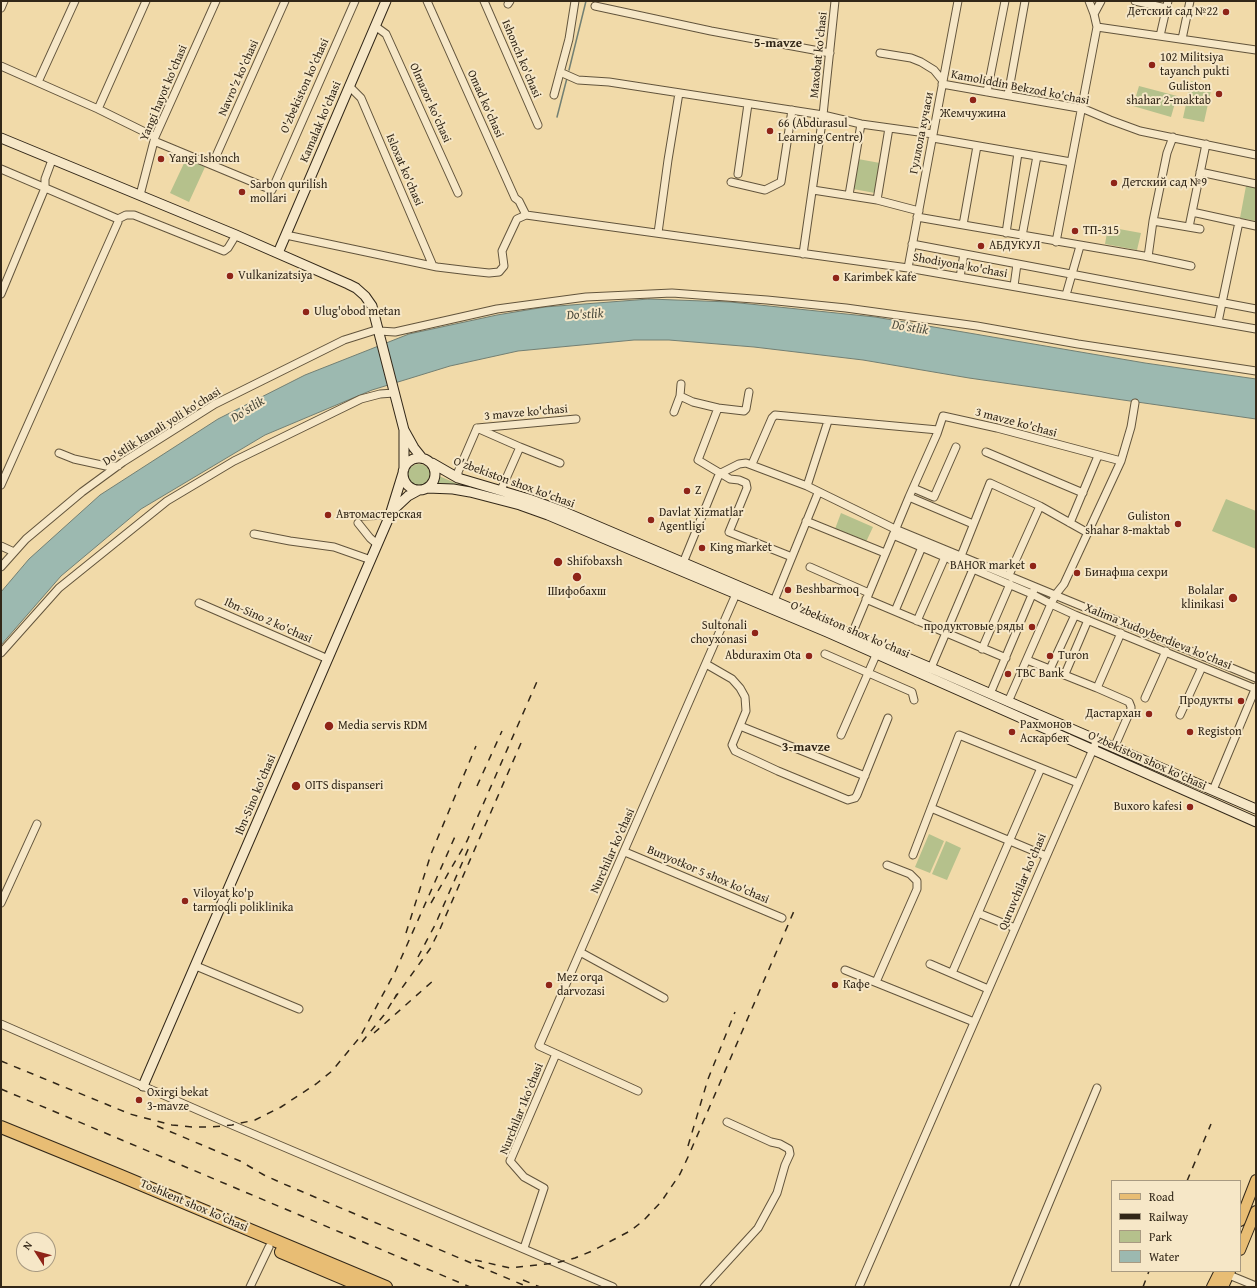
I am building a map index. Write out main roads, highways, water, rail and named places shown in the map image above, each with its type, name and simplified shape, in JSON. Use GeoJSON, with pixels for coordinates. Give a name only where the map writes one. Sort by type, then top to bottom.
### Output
{"type":"FeatureCollection","features":[{"type":"Feature","properties":{"kind":"highway","name":"Toshkent shox ko'chasi"},"geometry":{"type":"LineString","coordinates":[[1,1127],[121,1176],[269,1247],[364,1287]]}},
{"type":"Feature","properties":{"kind":"highway","name":"Toshkent shox ko'chasi"},"geometry":{"type":"LineString","coordinates":[[1,1135],[386,1287]]}},
{"type":"Feature","properties":{"kind":"main road","name":"Kamalak ko'chasi"},"geometry":{"type":"LineString","coordinates":[[278,252],[386,1]]}},
{"type":"Feature","properties":{"kind":"main road"},"geometry":{"type":"LineString","coordinates":[[1,138],[278,252],[356,288],[365,296],[372,306],[380,333],[404,430],[404,471],[406,482],[409,486],[423,489]]}},
{"type":"Feature","properties":{"kind":"main road"},"geometry":{"type":"LineString","coordinates":[[404,430],[414,448],[422,458]]}},
{"type":"Feature","properties":{"kind":"main road"},"geometry":{"type":"LineString","coordinates":[[416,458],[428,460],[435,468],[436,474],[434,480],[423,489],[401,502],[390,515],[406,464],[410,460],[416,458]]}},
{"type":"Feature","properties":{"kind":"main road","name":"O'zbekiston shox ko'chasi"},"geometry":{"type":"LineString","coordinates":[[432,463],[458,478],[501,490],[562,511],[684,562],[1256,809]]}},
{"type":"Feature","properties":{"kind":"main road","name":"O'zbekiston shox ko'chasi"},"geometry":{"type":"LineString","coordinates":[[423,489],[453,489],[520,505],[554,518],[985,701],[1256,822]]}},
{"type":"Feature","properties":{"kind":"main road","name":"Ibn-Sino ko'chasi"},"geometry":{"type":"LineString","coordinates":[[144,1086],[390,515]]}},
{"type":"Feature","properties":{"kind":"main road"},"geometry":{"type":"LineString","coordinates":[[1241,1218],[1256,1180]]}},
{"type":"Feature","properties":{"kind":"main road"},"geometry":{"type":"LineString","coordinates":[[1241,1248],[1256,1211]]}},
{"type":"Feature","properties":{"kind":"main road"},"geometry":{"type":"LineString","coordinates":[[1212,1287],[1226,1272]]}},
{"type":"Feature","properties":{"kind":"main road"},"geometry":{"type":"LineString","coordinates":[[1223,1287],[1226,1272]]}},
{"type":"Feature","properties":{"kind":"water","name":"Do'stlik"},"geometry":{"type":"Polygon","coordinates":[[[649,299],[730,302],[875,317],[1145,363],[1256,379],[1256,419],[969,378],[863,360],[754,347],[669,340],[634,340],[518,351],[450,366],[372,390],[265,435],[141,509],[61,576],[1,645],[1,592],[29,559],[100,495],[218,419],[305,375],[409,334],[497,315],[545,307],[649,299]]]}},
{"type":"Feature","properties":{"kind":"waterway"},"geometry":{"type":"LineString","coordinates":[[569,70],[586,1]]}},
{"type":"Feature","properties":{"kind":"waterway"},"geometry":{"type":"LineString","coordinates":[[557,117],[567,78]]}},
{"type":"Feature","properties":{"kind":"railway"},"geometry":{"type":"LineString","coordinates":[[431,903],[467,841],[539,677]]}},
{"type":"Feature","properties":{"kind":"railway"},"geometry":{"type":"LineString","coordinates":[[477,786],[502,731]]}},
{"type":"Feature","properties":{"kind":"railway"},"geometry":{"type":"LineString","coordinates":[[394,999],[430,949],[440,929],[521,743]]}},
{"type":"Feature","properties":{"kind":"railway"},"geometry":{"type":"LineString","coordinates":[[406,933],[431,854],[476,746]]}},
{"type":"Feature","properties":{"kind":"railway"},"geometry":{"type":"LineString","coordinates":[[1,1061],[130,1114],[172,1125],[192,1127],[232,1125],[255,1120],[281,1107],[316,1084],[332,1071],[360,1037],[395,972],[457,832]]}},
{"type":"Feature","properties":{"kind":"railway"},"geometry":{"type":"LineString","coordinates":[[418,957],[435,925],[470,845]]}},
{"type":"Feature","properties":{"kind":"railway"},"geometry":{"type":"LineString","coordinates":[[475,1260],[510,1268],[556,1263],[575,1258],[592,1251],[630,1231],[643,1221],[661,1202],[680,1174],[688,1157],[794,911]]}},
{"type":"Feature","properties":{"kind":"railway"},"geometry":{"type":"LineString","coordinates":[[374,1033],[434,980]]}},
{"type":"Feature","properties":{"kind":"railway"},"geometry":{"type":"LineString","coordinates":[[362,1042],[384,1015],[397,994]]}},
{"type":"Feature","properties":{"kind":"railway"},"geometry":{"type":"LineString","coordinates":[[688,1146],[708,1079],[735,1012]]}},
{"type":"Feature","properties":{"kind":"railway"},"geometry":{"type":"LineString","coordinates":[[1,1089],[470,1287]]}},
{"type":"Feature","properties":{"kind":"railway"},"geometry":{"type":"LineString","coordinates":[[1187,1180],[1211,1124]]}},
{"type":"Feature","properties":{"kind":"railway"},"geometry":{"type":"LineString","coordinates":[[157,1126],[240,1161],[264,1175],[284,1184],[528,1287]]}},
{"type":"Feature","properties":{"kind":"railway"},"geometry":{"type":"LineString","coordinates":[[1143,1287],[1149,1272]]}},
{"type":"Feature","properties":{"kind":"railway"},"geometry":{"type":"LineString","coordinates":[[523,1280],[540,1287]]}},
{"type":"Feature","properties":{"kind":"place","name":"Детский сад №22"},"geometry":{"type":"Point","coordinates":[1226,12]}},
{"type":"Feature","properties":{"kind":"place","name":"102 Militsiya tayanch pukti"},"geometry":{"type":"Point","coordinates":[1152,65]}},
{"type":"Feature","properties":{"kind":"place","name":"Guliston shahar 2-maktab"},"geometry":{"type":"Point","coordinates":[1219,94]}},
{"type":"Feature","properties":{"kind":"place","name":"Жемчужина"},"geometry":{"type":"Point","coordinates":[973,100]}},
{"type":"Feature","properties":{"kind":"place","name":"66 (Abdurasul Learning Centre)"},"geometry":{"type":"Point","coordinates":[770,131]}},
{"type":"Feature","properties":{"kind":"place","name":"Yangi Ishonch"},"geometry":{"type":"Point","coordinates":[161,159]}},
{"type":"Feature","properties":{"kind":"place","name":"Детский сад №9"},"geometry":{"type":"Point","coordinates":[1114,183]}},
{"type":"Feature","properties":{"kind":"place","name":"Sarbon qurilish mollari"},"geometry":{"type":"Point","coordinates":[242,192]}},
{"type":"Feature","properties":{"kind":"place","name":"ТП-315"},"geometry":{"type":"Point","coordinates":[1075,231]}},
{"type":"Feature","properties":{"kind":"place","name":"АБДУКУЛ"},"geometry":{"type":"Point","coordinates":[981,246]}},
{"type":"Feature","properties":{"kind":"place","name":"Vulkanizatsiya"},"geometry":{"type":"Point","coordinates":[230,276]}},
{"type":"Feature","properties":{"kind":"place","name":"Karimbek kafe"},"geometry":{"type":"Point","coordinates":[836,278]}},
{"type":"Feature","properties":{"kind":"place","name":"Ulug'obod metan"},"geometry":{"type":"Point","coordinates":[306,312]}},
{"type":"Feature","properties":{"kind":"place","name":"Z"},"geometry":{"type":"Point","coordinates":[687,491]}},
{"type":"Feature","properties":{"kind":"place","name":"Автомастерская"},"geometry":{"type":"Point","coordinates":[328,515]}},
{"type":"Feature","properties":{"kind":"place","name":"Davlat Xizmatlar Agentligi"},"geometry":{"type":"Point","coordinates":[651,520]}},
{"type":"Feature","properties":{"kind":"place","name":"Guliston shahar 8-maktab"},"geometry":{"type":"Point","coordinates":[1178,524]}},
{"type":"Feature","properties":{"kind":"place","name":"King market"},"geometry":{"type":"Point","coordinates":[702,548]}},
{"type":"Feature","properties":{"kind":"place","name":"Shifobaxsh"},"geometry":{"type":"Point","coordinates":[558,562]}},
{"type":"Feature","properties":{"kind":"place","name":"BAHOR market"},"geometry":{"type":"Point","coordinates":[1033,566]}},
{"type":"Feature","properties":{"kind":"place","name":"Бинафша сехри"},"geometry":{"type":"Point","coordinates":[1077,573]}},
{"type":"Feature","properties":{"kind":"place","name":"Шифобахш"},"geometry":{"type":"Point","coordinates":[577,577]}},
{"type":"Feature","properties":{"kind":"place","name":"Beshbarmoq"},"geometry":{"type":"Point","coordinates":[788,590]}},
{"type":"Feature","properties":{"kind":"place","name":"Bolalar klinikasi"},"geometry":{"type":"Point","coordinates":[1233,598]}},
{"type":"Feature","properties":{"kind":"place","name":"продуктовые ряды"},"geometry":{"type":"Point","coordinates":[1032,627]}},
{"type":"Feature","properties":{"kind":"place","name":"Sultonali choyxonasi"},"geometry":{"type":"Point","coordinates":[755,633]}},
{"type":"Feature","properties":{"kind":"place","name":"Abduraxim Ota"},"geometry":{"type":"Point","coordinates":[809,656]}},
{"type":"Feature","properties":{"kind":"place","name":"Turon"},"geometry":{"type":"Point","coordinates":[1050,656]}},
{"type":"Feature","properties":{"kind":"place","name":"TBC Bank"},"geometry":{"type":"Point","coordinates":[1008,674]}},
{"type":"Feature","properties":{"kind":"place","name":"Продукты"},"geometry":{"type":"Point","coordinates":[1241,701]}},
{"type":"Feature","properties":{"kind":"place","name":"Дастархан"},"geometry":{"type":"Point","coordinates":[1149,714]}},
{"type":"Feature","properties":{"kind":"place","name":"Media servis RDM"},"geometry":{"type":"Point","coordinates":[329,726]}},
{"type":"Feature","properties":{"kind":"place","name":"Рахмонов Аскарбек"},"geometry":{"type":"Point","coordinates":[1012,732]}},
{"type":"Feature","properties":{"kind":"place","name":"Registon"},"geometry":{"type":"Point","coordinates":[1190,732]}},
{"type":"Feature","properties":{"kind":"place","name":"OITS dispanseri"},"geometry":{"type":"Point","coordinates":[296,786]}},
{"type":"Feature","properties":{"kind":"place","name":"Buxoro kafesi"},"geometry":{"type":"Point","coordinates":[1190,807]}},
{"type":"Feature","properties":{"kind":"place","name":"Viloyat ko'p tarmoqli poliklinika"},"geometry":{"type":"Point","coordinates":[185,901]}},
{"type":"Feature","properties":{"kind":"place","name":"Mez orqa darvozasi"},"geometry":{"type":"Point","coordinates":[549,985]}},
{"type":"Feature","properties":{"kind":"place","name":"Кафе"},"geometry":{"type":"Point","coordinates":[835,985]}},
{"type":"Feature","properties":{"kind":"place","name":"Oxirgi bekat 3-mavze"},"geometry":{"type":"Point","coordinates":[139,1100]}},
{"type":"Feature","properties":{"kind":"district","name":"5-mavze"},"geometry":{"type":"Point","coordinates":[778,44]}},
{"type":"Feature","properties":{"kind":"district","name":"3-mavze"},"geometry":{"type":"Point","coordinates":[806,748]}}]}
